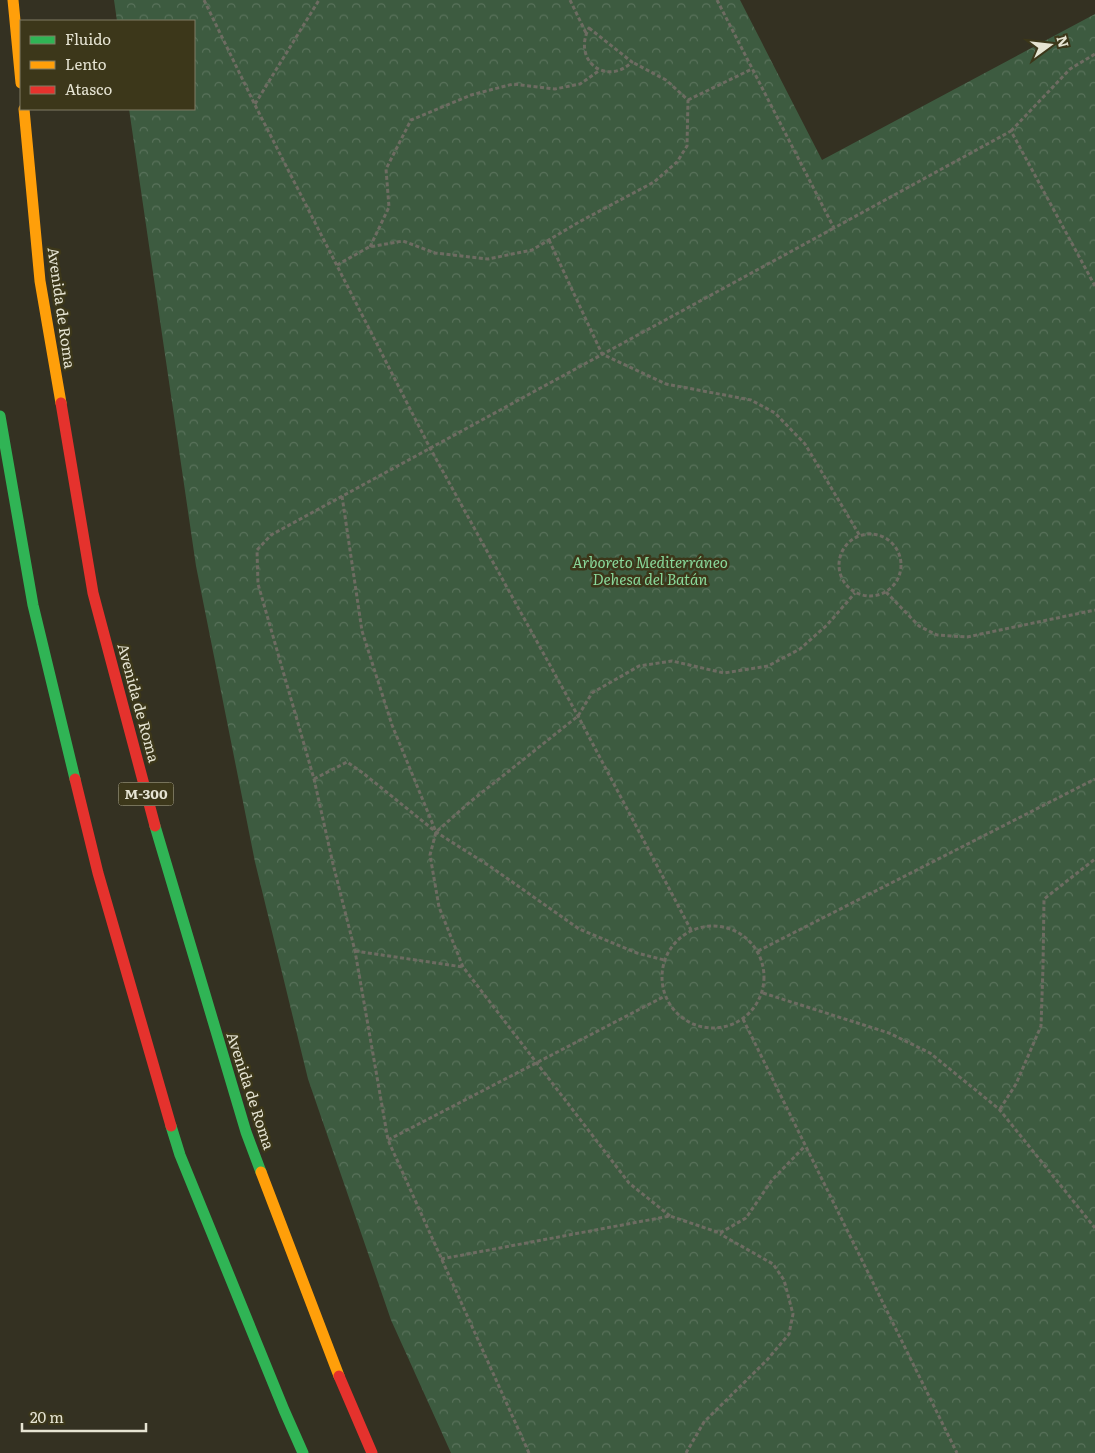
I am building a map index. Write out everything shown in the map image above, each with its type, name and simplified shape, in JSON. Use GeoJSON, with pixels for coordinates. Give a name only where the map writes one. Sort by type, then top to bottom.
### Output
{"type":"FeatureCollection","features":[{"type":"Feature","properties":{"kind":"main road"},"geometry":{"type":"LineString","coordinates":[[14,0],[20,71]]}},
{"type":"Feature","properties":{"kind":"main road","name":"Avenida de Roma"},"geometry":{"type":"LineString","coordinates":[[24,110],[40,281],[93,593],[162,854],[246,1132],[347,1397],[372,1453]]}},
{"type":"Feature","properties":{"kind":"main road"},"geometry":{"type":"LineString","coordinates":[[0,416],[37,624],[98,873],[180,1155],[303,1453]]}},
{"type":"Feature","properties":{"kind":"path"},"geometry":{"type":"LineString","coordinates":[[204,0],[255,105],[430,448],[578,716],[691,930]]}},
{"type":"Feature","properties":{"kind":"path"},"geometry":{"type":"LineString","coordinates":[[255,105],[319,0]]}},
{"type":"Feature","properties":{"kind":"path"},"geometry":{"type":"LineString","coordinates":[[570,0],[587,33]]}},
{"type":"Feature","properties":{"kind":"path"},"geometry":{"type":"LineString","coordinates":[[716,0],[834,228]]}},
{"type":"Feature","properties":{"kind":"path"},"geometry":{"type":"LineString","coordinates":[[337,265],[369,247],[402,241],[435,253],[488,259],[532,250],[654,182],[678,162],[687,146],[688,100],[666,80],[632,62],[590,28],[584,42],[584,50],[587,59],[593,66],[609,72],[626,68],[632,62]]}},
{"type":"Feature","properties":{"kind":"path"},"geometry":{"type":"LineString","coordinates":[[529,1453],[388,1140],[355,951],[332,864],[314,779],[258,584],[257,550],[271,535],[1011,131],[1070,69],[1095,54]]}},
{"type":"Feature","properties":{"kind":"path"},"geometry":{"type":"LineString","coordinates":[[688,100],[752,69]]}},
{"type":"Feature","properties":{"kind":"path"},"geometry":{"type":"LineString","coordinates":[[369,247],[388,207],[386,169],[400,139],[412,120],[471,95],[513,84],[555,89],[580,84],[600,70]]}},
{"type":"Feature","properties":{"kind":"path"},"geometry":{"type":"LineString","coordinates":[[1011,131],[1095,286]]}},
{"type":"Feature","properties":{"kind":"path"},"geometry":{"type":"LineString","coordinates":[[549,240],[602,354],[666,384],[751,400],[775,413],[805,444],[860,536]]}},
{"type":"Feature","properties":{"kind":"path"},"geometry":{"type":"LineString","coordinates":[[342,496],[362,631],[392,725],[436,832]]}},
{"type":"Feature","properties":{"kind":"path"},"geometry":{"type":"LineString","coordinates":[[870,534],[889,540],[896,548],[901,557],[899,577],[894,586],[886,592],[876,596],[866,596],[855,593],[847,587],[842,578],[840,558],[844,548],[851,541],[860,536],[870,534]]}},
{"type":"Feature","properties":{"kind":"path"},"geometry":{"type":"LineString","coordinates":[[886,592],[919,626],[937,634],[968,637],[1095,610]]}},
{"type":"Feature","properties":{"kind":"path"},"geometry":{"type":"LineString","coordinates":[[686,1453],[704,1422],[767,1360],[789,1334],[793,1314],[784,1280],[773,1264],[720,1233],[670,1216],[629,1183],[463,967],[439,907],[430,855],[436,832],[470,802],[578,716],[592,693],[639,666],[672,661],[724,673],[768,666],[800,650],[827,625],[855,593]]}},
{"type":"Feature","properties":{"kind":"path"},"geometry":{"type":"LineString","coordinates":[[314,779],[347,762],[436,832],[491,867],[579,929],[637,954],[664,960]]}},
{"type":"Feature","properties":{"kind":"path"},"geometry":{"type":"LineString","coordinates":[[758,952],[1095,779]]}},
{"type":"Feature","properties":{"kind":"path"},"geometry":{"type":"LineString","coordinates":[[999,1109],[1016,1084],[1040,1026],[1044,899],[1095,859]]}},
{"type":"Feature","properties":{"kind":"path"},"geometry":{"type":"LineString","coordinates":[[706,925],[721,926],[736,930],[748,939],[758,952],[764,965],[763,993],[755,1008],[743,1019],[729,1026],[713,1029],[698,1026],[684,1020],[672,1009],[665,996],[662,972],[664,960],[670,947],[680,937],[691,930],[706,925]]}},
{"type":"Feature","properties":{"kind":"path"},"geometry":{"type":"LineString","coordinates":[[355,951],[463,967]]}},
{"type":"Feature","properties":{"kind":"path"},"geometry":{"type":"LineString","coordinates":[[763,993],[889,1033],[930,1053],[999,1109],[1095,1228]]}},
{"type":"Feature","properties":{"kind":"path"},"geometry":{"type":"LineString","coordinates":[[388,1140],[665,996]]}},
{"type":"Feature","properties":{"kind":"path"},"geometry":{"type":"LineString","coordinates":[[743,1019],[957,1453]]}},
{"type":"Feature","properties":{"kind":"path"},"geometry":{"type":"LineString","coordinates":[[720,1233],[746,1218],[772,1180],[805,1146]]}},
{"type":"Feature","properties":{"kind":"path"},"geometry":{"type":"LineString","coordinates":[[441,1259],[670,1216]]}},
{"type":"Feature","properties":{"kind":"green space","name":"Arboreto Mediterráneo Dehesa del Batán"},"geometry":{"type":"Polygon","coordinates":[[[114,0],[740,0],[822,160],[1095,14],[1095,1453],[451,1453],[391,1320],[308,1079],[255,862],[196,566],[129,110],[195,110],[195,20],[117,20],[114,0]]]}},
{"type":"Feature","properties":{"kind":"traffic: fast"},"geometry":{"type":"LineString","coordinates":[[0,416],[33,605],[75,779]]}},
{"type":"Feature","properties":{"kind":"traffic: fast"},"geometry":{"type":"LineString","coordinates":[[155,826],[246,1132],[261,1172]]}},
{"type":"Feature","properties":{"kind":"traffic: fast"},"geometry":{"type":"LineString","coordinates":[[171,1126],[180,1155],[303,1453]]}},
{"type":"Feature","properties":{"kind":"traffic: slow"},"geometry":{"type":"LineString","coordinates":[[13,0],[20,73]]}},
{"type":"Feature","properties":{"kind":"traffic: slow"},"geometry":{"type":"LineString","coordinates":[[24,110],[40,281],[61,403]]}},
{"type":"Feature","properties":{"kind":"traffic: slow"},"geometry":{"type":"LineString","coordinates":[[261,1172],[339,1376]]}},
{"type":"Feature","properties":{"kind":"traffic: jam"},"geometry":{"type":"LineString","coordinates":[[61,403],[93,593],[155,826]]}},
{"type":"Feature","properties":{"kind":"traffic: jam"},"geometry":{"type":"LineString","coordinates":[[75,779],[98,873],[171,1126]]}},
{"type":"Feature","properties":{"kind":"traffic: jam"},"geometry":{"type":"LineString","coordinates":[[339,1376],[372,1453]]}}]}
